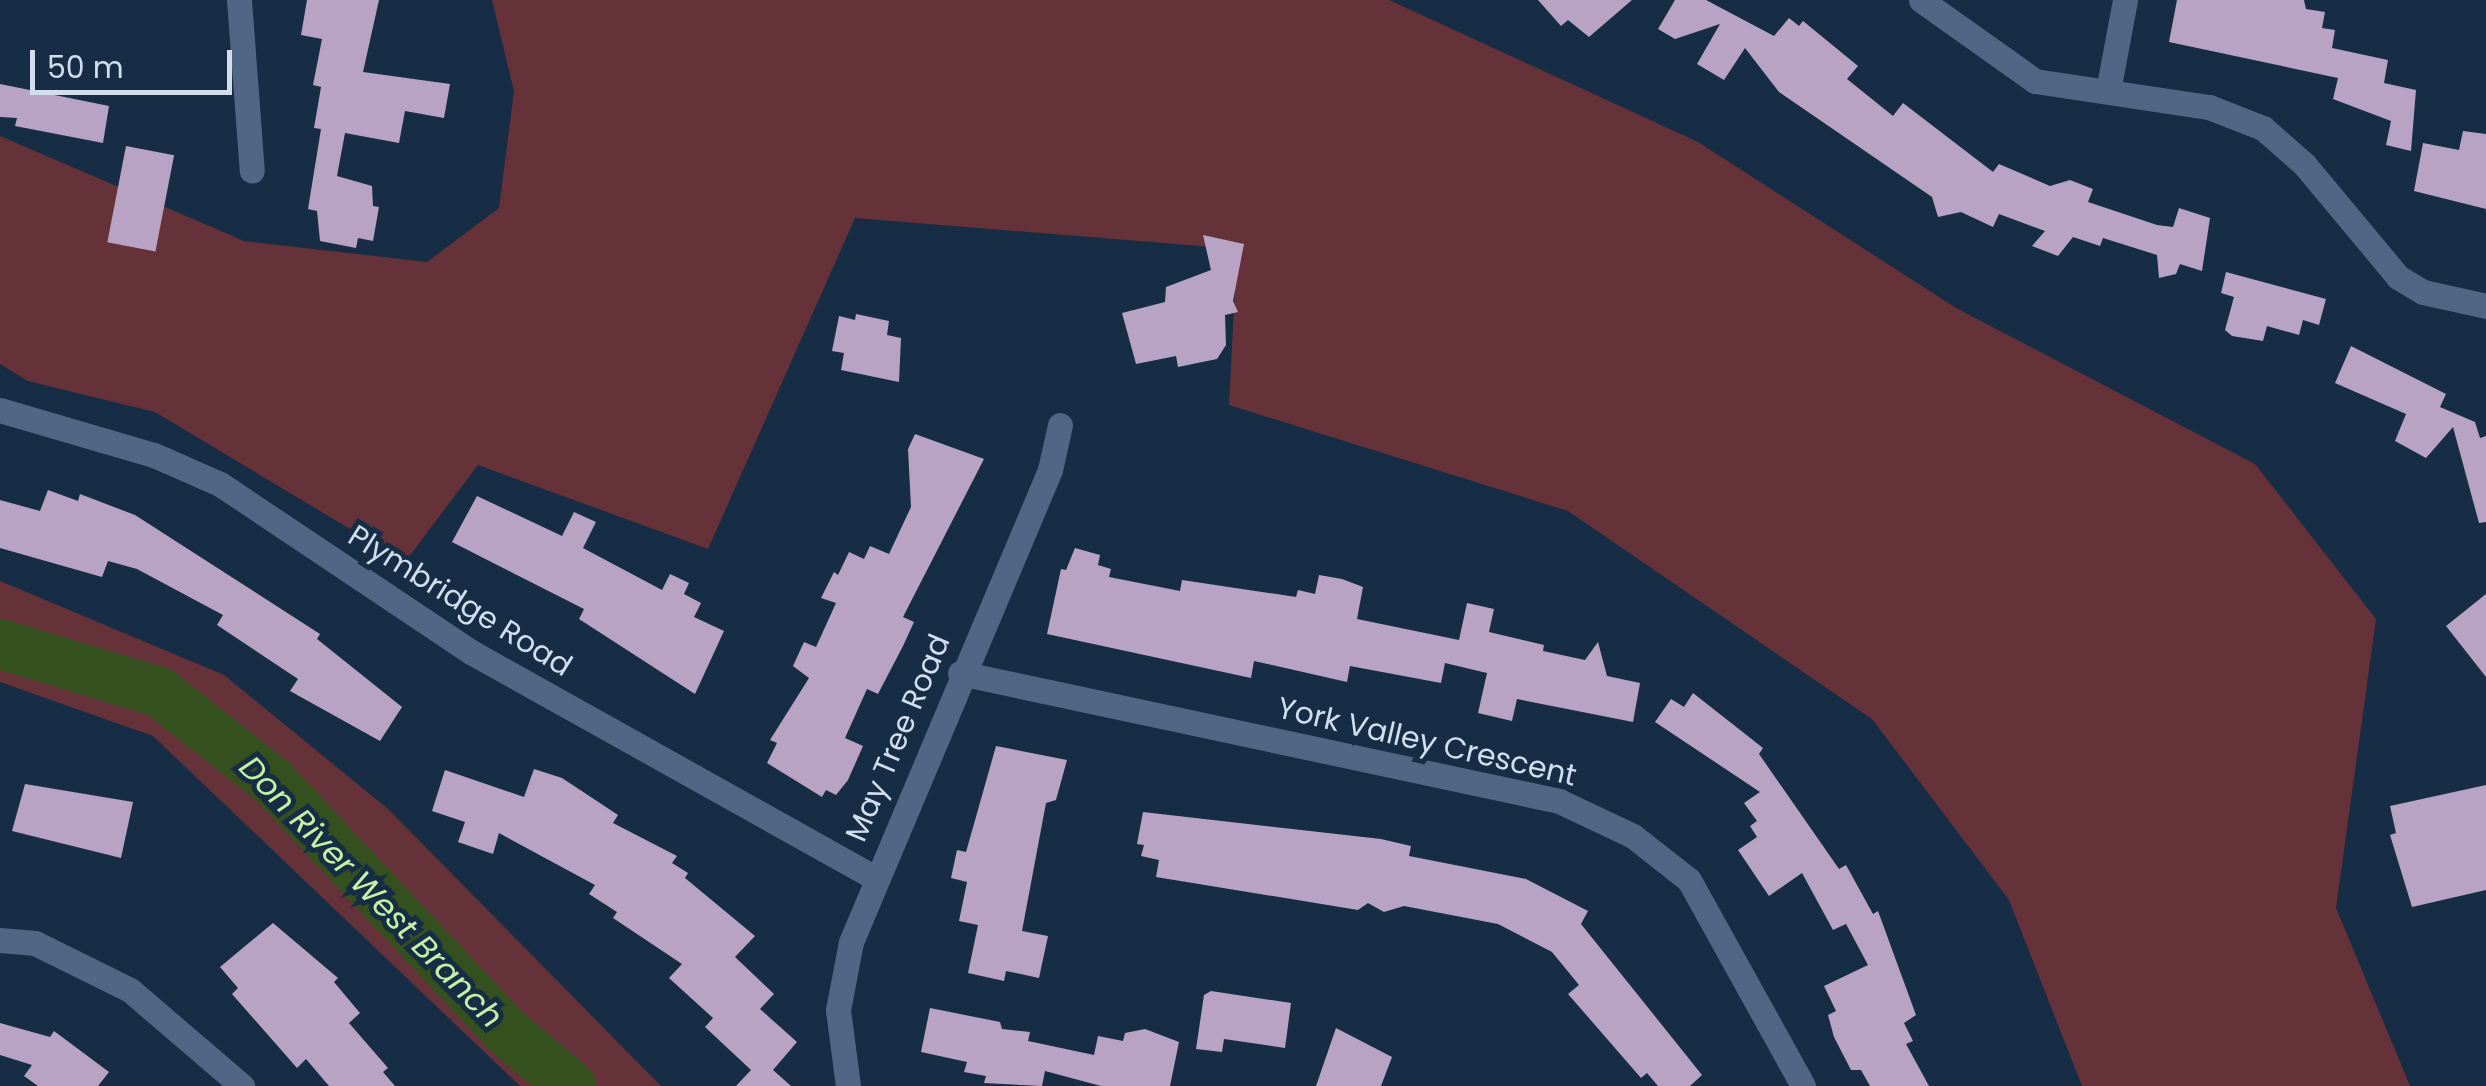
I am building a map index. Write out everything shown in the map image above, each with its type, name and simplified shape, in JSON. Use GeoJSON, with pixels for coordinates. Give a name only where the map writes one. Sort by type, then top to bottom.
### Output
{"type":"FeatureCollection","features":[{"type":"Feature","properties":{"kind":"street"},"geometry":{"type":"LineString","coordinates":[[239,0],[252,170]]}},
{"type":"Feature","properties":{"kind":"street"},"geometry":{"type":"LineString","coordinates":[[1921,0],[2035,81],[2210,107],[2264,128],[2304,164],[2398,277],[2423,292],[2486,306]]}},
{"type":"Feature","properties":{"kind":"street"},"geometry":{"type":"LineString","coordinates":[[2108,91],[2125,0]]}},
{"type":"Feature","properties":{"kind":"street","name":"Plymbridge Road"},"geometry":{"type":"LineString","coordinates":[[0,410],[154,454],[220,484],[472,652],[875,878]]}},
{"type":"Feature","properties":{"kind":"street","name":"May Tree Road"},"geometry":{"type":"LineString","coordinates":[[848,1086],[838,1010],[851,942],[960,672],[1050,470],[1060,425]]}},
{"type":"Feature","properties":{"kind":"street","name":"York Valley Crescent"},"geometry":{"type":"LineString","coordinates":[[960,672],[1559,802],[1633,836],[1689,880],[1803,1086]]}},
{"type":"Feature","properties":{"kind":"street"},"geometry":{"type":"LineString","coordinates":[[0,940],[35,944],[130,990],[242,1086]]}},
{"type":"Feature","properties":{"kind":"shaded area"},"geometry":{"type":"Polygon","coordinates":[[[492,0],[1389,0],[1698,142],[1956,308],[2255,464],[2376,619],[2336,908],[2410,1086],[2082,1086],[2009,900],[1872,719],[1568,511],[1229,405],[1237,249],[855,218],[708,549],[478,465],[405,562],[155,412],[28,381],[0,364],[0,136],[244,241],[427,262],[499,208],[514,91],[492,0]]]}},
{"type":"Feature","properties":{"kind":"shaded area"},"geometry":{"type":"Polygon","coordinates":[[[0,581],[224,675],[388,809],[661,1086],[520,1086],[153,736],[0,682],[0,581]]]}},
{"type":"Feature","properties":{"kind":"building"},"geometry":{"type":"Polygon","coordinates":[[[307,0],[379,0],[363,72],[450,84],[444,118],[405,111],[399,143],[345,133],[337,176],[372,186],[373,206],[379,207],[373,241],[358,238],[356,248],[320,241],[317,211],[308,209],[321,129],[314,128],[321,87],[313,85],[322,39],[301,35],[307,0]]]}},
{"type":"Feature","properties":{"kind":"building"},"geometry":{"type":"Polygon","coordinates":[[[1538,0],[1632,0],[1589,37],[1568,20],[1561,26],[1538,0]]]}},
{"type":"Feature","properties":{"kind":"building"},"geometry":{"type":"Polygon","coordinates":[[[1675,0],[1706,0],[1774,36],[1789,18],[1799,26],[1803,21],[1858,66],[1847,79],[1893,116],[1903,103],[1993,172],[1999,164],[2050,186],[2070,180],[2093,189],[2088,202],[2157,225],[2173,227],[2179,208],[2210,218],[2202,271],[2180,264],[2176,274],[2159,278],[2157,255],[2103,238],[2100,246],[2073,237],[2058,256],[2032,246],[2045,231],[1999,214],[1993,227],[1961,212],[1938,217],[1932,197],[1779,92],[1745,48],[1724,80],[1697,64],[1720,24],[1675,39],[1658,29],[1675,0]]]}},
{"type":"Feature","properties":{"kind":"building"},"geometry":{"type":"Polygon","coordinates":[[[2177,0],[2304,0],[2306,9],[2325,12],[2322,28],[2335,30],[2332,48],[2388,60],[2384,83],[2416,90],[2411,151],[2386,145],[2391,121],[2333,99],[2338,78],[2169,42],[2177,0]]]}},
{"type":"Feature","properties":{"kind":"building"},"geometry":{"type":"Polygon","coordinates":[[[0,84],[109,106],[103,143],[15,126],[17,118],[0,117],[0,84]]]}},
{"type":"Feature","properties":{"kind":"building"},"geometry":{"type":"Polygon","coordinates":[[[2463,131],[2486,134],[2486,209],[2414,191],[2423,143],[2459,150],[2463,131]]]}},
{"type":"Feature","properties":{"kind":"building"},"geometry":{"type":"Polygon","coordinates":[[[126,146],[174,155],[155,252],[107,242],[126,146]]]}},
{"type":"Feature","properties":{"kind":"building"},"geometry":{"type":"Polygon","coordinates":[[[1203,235],[1244,244],[1233,301],[1238,312],[1225,315],[1226,345],[1217,359],[1178,367],[1176,356],[1136,364],[1122,313],[1165,302],[1166,287],[1211,270],[1203,235]]]}},
{"type":"Feature","properties":{"kind":"building"},"geometry":{"type":"Polygon","coordinates":[[[2226,272],[2326,299],[2319,325],[2303,320],[2299,335],[2267,326],[2263,341],[2232,336],[2225,330],[2234,297],[2221,293],[2226,272]]]}},
{"type":"Feature","properties":{"kind":"building"},"geometry":{"type":"Polygon","coordinates":[[[856,314],[889,321],[887,335],[901,338],[899,382],[841,370],[844,353],[832,351],[839,316],[855,320],[856,314]]]}},
{"type":"Feature","properties":{"kind":"building"},"geometry":{"type":"Polygon","coordinates":[[[2351,346],[2446,394],[2440,407],[2475,422],[2480,438],[2486,436],[2486,522],[2479,523],[2453,427],[2426,458],[2395,441],[2406,414],[2335,383],[2351,346]]]}},
{"type":"Feature","properties":{"kind":"building"},"geometry":{"type":"Polygon","coordinates":[[[915,434],[984,459],[903,617],[914,622],[903,646],[878,694],[867,689],[845,738],[863,746],[848,780],[836,795],[826,790],[822,797],[767,763],[777,743],[770,740],[809,678],[793,666],[804,642],[816,647],[836,603],[821,598],[834,572],[838,575],[849,552],[864,559],[870,546],[889,554],[911,507],[908,449],[915,434]]]}},
{"type":"Feature","properties":{"kind":"building"},"geometry":{"type":"Polygon","coordinates":[[[48,490],[78,501],[80,494],[135,515],[320,634],[317,639],[402,707],[380,741],[290,691],[298,679],[217,625],[223,615],[137,569],[108,561],[102,577],[0,548],[0,500],[40,511],[48,490]]]}},
{"type":"Feature","properties":{"kind":"building"},"geometry":{"type":"Polygon","coordinates":[[[477,496],[562,536],[574,512],[596,522],[583,548],[662,590],[670,574],[689,583],[684,594],[701,603],[694,617],[724,631],[695,694],[579,619],[584,609],[452,542],[477,496]]]}},
{"type":"Feature","properties":{"kind":"building"},"geometry":{"type":"Polygon","coordinates":[[[1075,548],[1100,555],[1098,565],[1111,569],[1109,577],[1180,591],[1182,580],[1296,597],[1298,590],[1315,594],[1319,575],[1342,579],[1363,587],[1357,619],[1459,640],[1467,603],[1494,609],[1489,632],[1544,645],[1543,651],[1585,660],[1598,642],[1607,676],[1640,683],[1633,722],[1517,699],[1512,721],[1478,713],[1487,673],[1445,663],[1441,683],[1350,666],[1347,682],[1254,661],[1251,678],[1047,634],[1061,569],[1066,570],[1075,548]]]}},
{"type":"Feature","properties":{"kind":"building"},"geometry":{"type":"Polygon","coordinates":[[[2486,594],[2486,677],[2446,626],[2486,594]]]}},
{"type":"Feature","properties":{"kind":"building"},"geometry":{"type":"Polygon","coordinates":[[[1693,693],[1763,748],[1759,754],[1839,869],[1846,865],[1873,914],[1878,911],[1916,1015],[1904,1023],[1913,1041],[1906,1044],[1929,1086],[1870,1086],[1861,1070],[1851,1070],[1834,1037],[1828,1015],[1836,1011],[1824,986],[1868,965],[1846,924],[1833,930],[1802,873],[1769,896],[1738,850],[1757,837],[1750,826],[1757,821],[1744,803],[1760,792],[1655,722],[1671,699],[1684,707],[1693,693]]]}},
{"type":"Feature","properties":{"kind":"building"},"geometry":{"type":"Polygon","coordinates":[[[996,746],[1067,760],[1056,800],[1046,803],[1022,931],[1048,936],[1039,978],[1006,971],[1004,981],[968,973],[978,925],[959,921],[967,882],[951,878],[957,850],[966,852],[996,746]]]}},
{"type":"Feature","properties":{"kind":"building"},"geometry":{"type":"Polygon","coordinates":[[[534,769],[562,778],[618,815],[613,823],[677,856],[672,863],[688,873],[685,878],[755,936],[735,957],[774,994],[760,1009],[797,1042],[773,1070],[791,1086],[736,1086],[751,1070],[705,1027],[713,1018],[669,978],[682,964],[613,918],[617,912],[589,894],[595,885],[499,833],[493,854],[458,842],[465,822],[432,811],[445,770],[524,797],[534,769]]]}},
{"type":"Feature","properties":{"kind":"building"},"geometry":{"type":"Polygon","coordinates":[[[25,784],[133,802],[121,858],[12,831],[25,784]]]}},
{"type":"Feature","properties":{"kind":"building"},"geometry":{"type":"Polygon","coordinates":[[[2486,785],[2486,890],[2412,907],[2390,835],[2396,833],[2390,806],[2486,785]]]}},
{"type":"Feature","properties":{"kind":"building"},"geometry":{"type":"Polygon","coordinates":[[[1143,812],[1381,839],[1411,846],[1409,856],[1526,879],[1588,911],[1581,924],[1702,1075],[1690,1086],[1658,1086],[1647,1073],[1641,1078],[1568,994],[1579,985],[1552,952],[1498,924],[1404,906],[1384,912],[1368,903],[1358,910],[1156,877],[1159,860],[1141,856],[1144,845],[1137,844],[1143,812]]]}},
{"type":"Feature","properties":{"kind":"building"},"geometry":{"type":"Polygon","coordinates":[[[273,923],[338,978],[334,982],[360,1013],[349,1023],[388,1068],[383,1072],[395,1086],[329,1086],[306,1059],[297,1068],[232,994],[238,988],[220,967],[273,923]]]}},
{"type":"Feature","properties":{"kind":"building"},"geometry":{"type":"Polygon","coordinates":[[[1211,991],[1291,1003],[1285,1048],[1224,1039],[1222,1052],[1196,1049],[1204,995],[1211,991]]]}},
{"type":"Feature","properties":{"kind":"building"},"geometry":{"type":"Polygon","coordinates":[[[930,1008],[1000,1022],[1002,1029],[1030,1032],[1028,1041],[1094,1055],[1098,1036],[1123,1041],[1125,1033],[1145,1029],[1179,1042],[1170,1086],[1101,1086],[1045,1071],[1042,1086],[984,1083],[986,1076],[964,1072],[967,1062],[921,1052],[930,1008]]]}},
{"type":"Feature","properties":{"kind":"building"},"geometry":{"type":"Polygon","coordinates":[[[0,1023],[50,1037],[54,1031],[109,1072],[98,1086],[38,1086],[24,1076],[32,1065],[0,1055],[0,1023]]]}},
{"type":"Feature","properties":{"kind":"building"},"geometry":{"type":"Polygon","coordinates":[[[1336,1028],[1392,1057],[1381,1086],[1316,1086],[1336,1028]]]}},
{"type":"Feature","properties":{"kind":"waterway","name":"Don River West Branch"},"geometry":{"type":"LineString","coordinates":[[0,644],[159,692],[272,781],[507,1032],[571,1086]]}}]}
